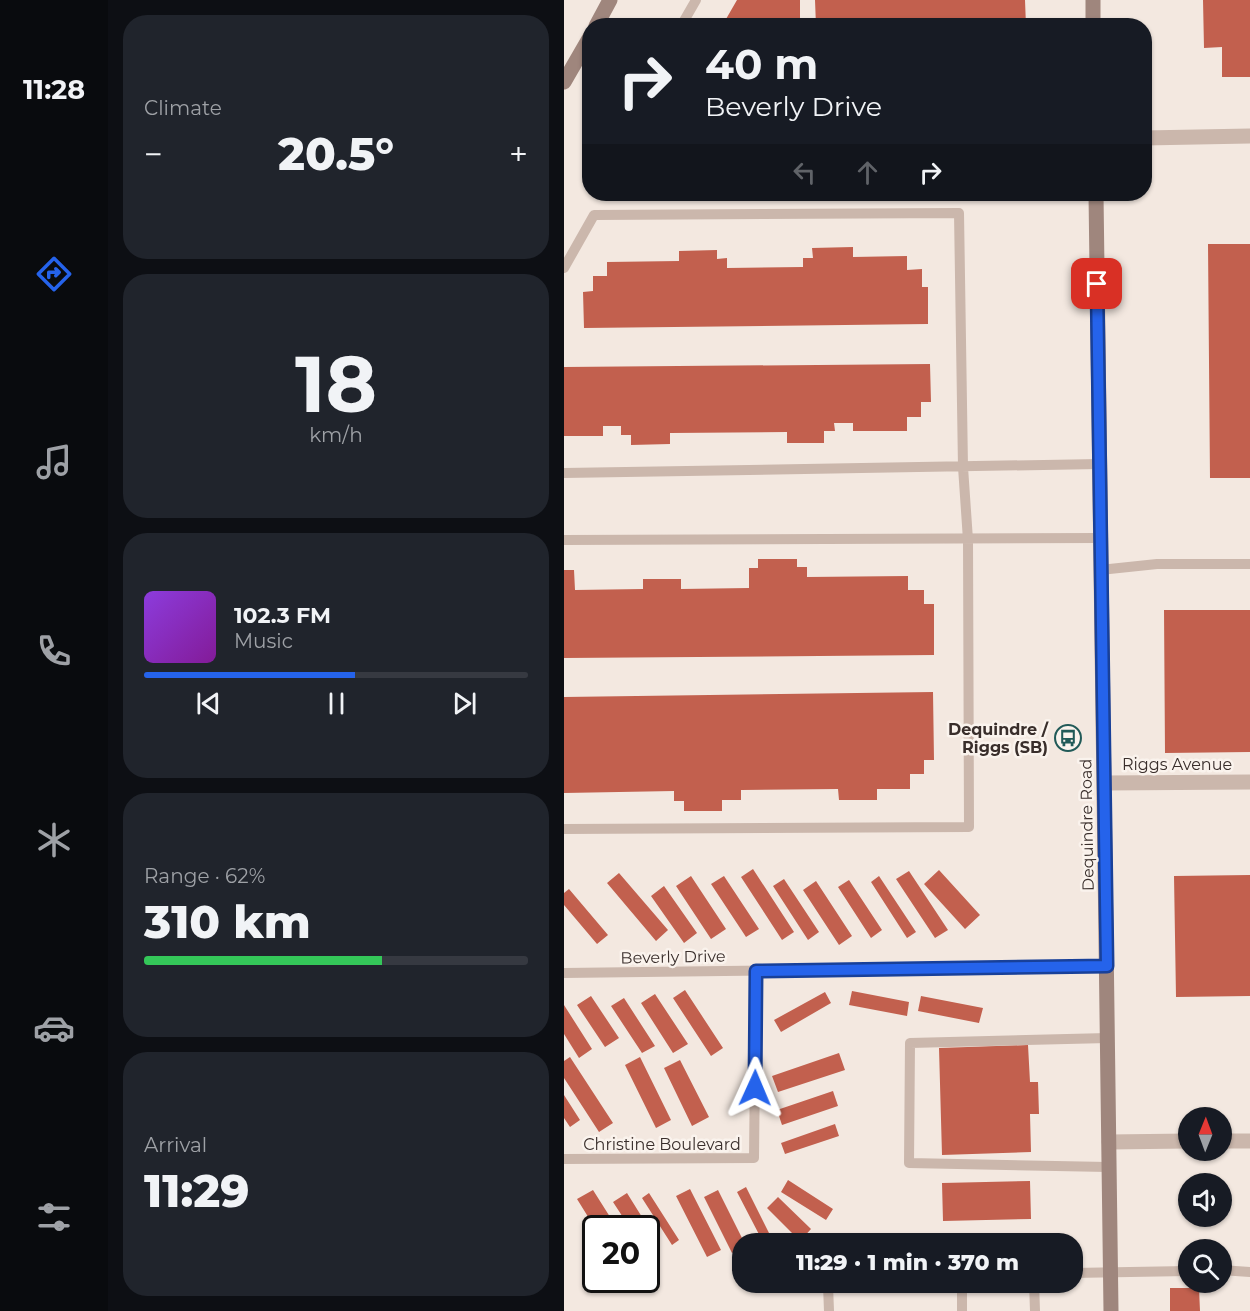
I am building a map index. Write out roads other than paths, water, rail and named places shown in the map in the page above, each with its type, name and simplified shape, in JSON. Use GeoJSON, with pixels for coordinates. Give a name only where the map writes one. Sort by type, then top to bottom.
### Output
{"type":"FeatureCollection","features":[{"type":"Feature","properties":{"kind":"main road"},"geometry":{"type":"LineString","coordinates":[[600,18],[610,0]]}},
{"type":"Feature","properties":{"kind":"main road"},"geometry":{"type":"LineString","coordinates":[[1093,0],[1093,18]]}},
{"type":"Feature","properties":{"kind":"main road"},"geometry":{"type":"LineString","coordinates":[[564,82],[582,51]]}},
{"type":"Feature","properties":{"kind":"main road","name":"Dequindre Road"},"geometry":{"type":"LineString","coordinates":[[1096,201],[1111,1311]]}},
{"type":"Feature","properties":{"kind":"street"},"geometry":{"type":"LineString","coordinates":[[1152,138],[1250,136]]}},
{"type":"Feature","properties":{"kind":"street","name":"Riggs Avenue"},"geometry":{"type":"LineString","coordinates":[[1105,783],[1250,782]]}},
{"type":"Feature","properties":{"kind":"street"},"geometry":{"type":"LineString","coordinates":[[1109,1142],[1178,1141]]}},
{"type":"Feature","properties":{"kind":"street"},"geometry":{"type":"LineString","coordinates":[[1232,1141],[1250,1141]]}},
{"type":"Feature","properties":{"kind":"lane"},"geometry":{"type":"LineString","coordinates":[[686,18],[696,0]]}},
{"type":"Feature","properties":{"kind":"lane"},"geometry":{"type":"LineString","coordinates":[[564,268],[594,215],[959,213],[963,467],[968,540],[969,827],[564,829]]}},
{"type":"Feature","properties":{"kind":"lane"},"geometry":{"type":"LineString","coordinates":[[564,473],[1099,464]]}},
{"type":"Feature","properties":{"kind":"lane"},"geometry":{"type":"LineString","coordinates":[[564,540],[1100,538]]}},
{"type":"Feature","properties":{"kind":"lane"},"geometry":{"type":"LineString","coordinates":[[1100,570],[1157,564],[1250,564]]}},
{"type":"Feature","properties":{"kind":"lane","name":"Beverly Drive"},"geometry":{"type":"LineString","coordinates":[[564,973],[1107,966]]}},
{"type":"Feature","properties":{"kind":"lane","name":"Christine Boulevard"},"geometry":{"type":"LineString","coordinates":[[564,1159],[754,1158],[756,971]]}},
{"type":"Feature","properties":{"kind":"lane"},"geometry":{"type":"LineString","coordinates":[[1108,1038],[910,1043],[909,1163],[1108,1167]]}},
{"type":"Feature","properties":{"kind":"lane"},"geometry":{"type":"LineString","coordinates":[[1083,1272],[1178,1271]]}},
{"type":"Feature","properties":{"kind":"lane"},"geometry":{"type":"LineString","coordinates":[[1232,1271],[1250,1272]]}},
{"type":"Feature","properties":{"kind":"lane"},"geometry":{"type":"LineString","coordinates":[[828,1293],[828,1311]]}},
{"type":"Feature","properties":{"kind":"lane"},"geometry":{"type":"LineString","coordinates":[[962,1293],[962,1311]]}},
{"type":"Feature","properties":{"kind":"lane"},"geometry":{"type":"LineString","coordinates":[[1034,1293],[1035,1311]]}},
{"type":"Feature","properties":{"kind":"place","name":"Dequindre / Riggs (SB)"},"geometry":{"type":"Point","coordinates":[1068,738]}}]}
